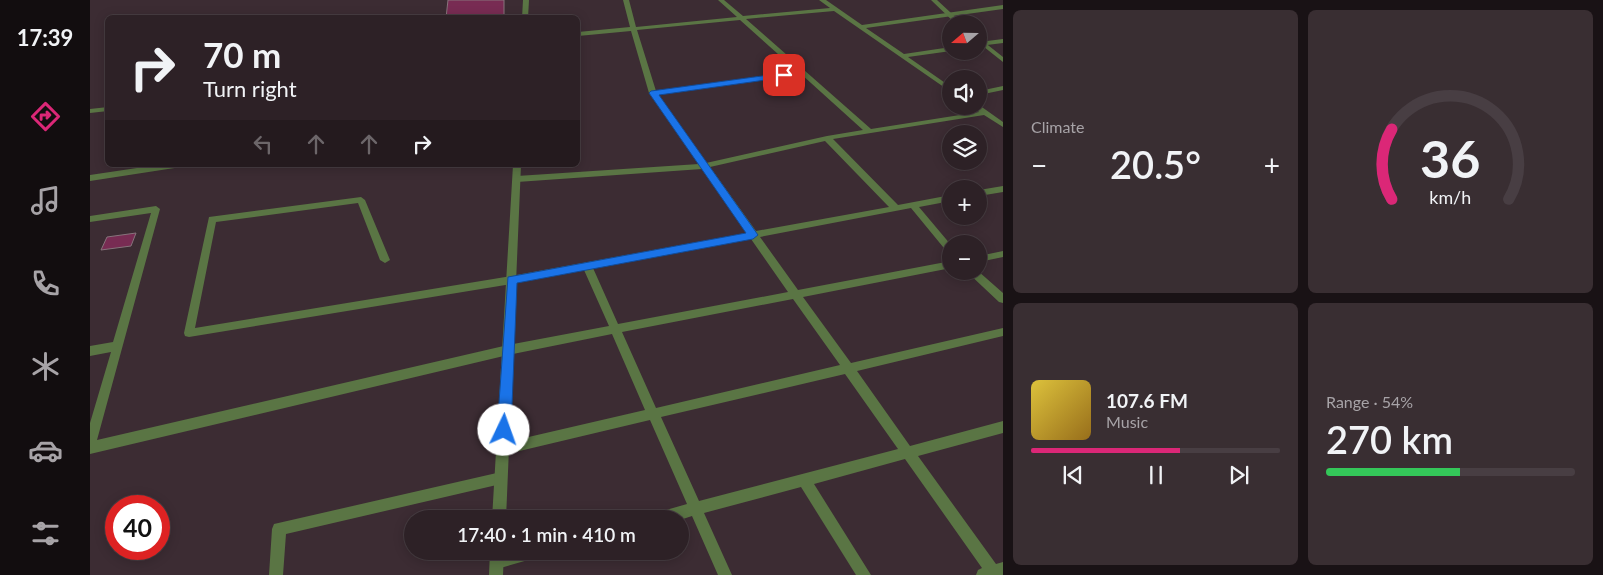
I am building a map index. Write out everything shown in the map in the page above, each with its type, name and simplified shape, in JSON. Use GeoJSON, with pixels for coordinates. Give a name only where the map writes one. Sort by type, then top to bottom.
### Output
{"type":"FeatureCollection","features":[{"type":"Feature","properties":{"kind":"street"},"geometry":{"type":"LineString","coordinates":[[525,15],[526,0]]}},
{"type":"Feature","properties":{"kind":"street"},"geometry":{"type":"LineString","coordinates":[[626,0],[653,93],[994,573]]}},
{"type":"Feature","properties":{"kind":"street"},"geometry":{"type":"LineString","coordinates":[[722,0],[869,131]]}},
{"type":"Feature","properties":{"kind":"street"},"geometry":{"type":"LineString","coordinates":[[823,0],[831,0]]}},
{"type":"Feature","properties":{"kind":"street"},"geometry":{"type":"LineString","coordinates":[[823,0],[942,84]]}},
{"type":"Feature","properties":{"kind":"street"},"geometry":{"type":"LineString","coordinates":[[934,0],[948,14]]}},
{"type":"Feature","properties":{"kind":"street"},"geometry":{"type":"LineString","coordinates":[[860,27],[1003,7]]}},
{"type":"Feature","properties":{"kind":"street"},"geometry":{"type":"LineString","coordinates":[[580,34],[836,9]]}},
{"type":"Feature","properties":{"kind":"street"},"geometry":{"type":"LineString","coordinates":[[988,41],[1003,40]]}},
{"type":"Feature","properties":{"kind":"street"},"geometry":{"type":"LineString","coordinates":[[988,48],[1003,60]]}},
{"type":"Feature","properties":{"kind":"street"},"geometry":{"type":"LineString","coordinates":[[902,56],[942,50]]}},
{"type":"Feature","properties":{"kind":"street"},"geometry":{"type":"LineString","coordinates":[[653,93],[803,72]]}},
{"type":"Feature","properties":{"kind":"street"},"geometry":{"type":"LineString","coordinates":[[987,91],[1003,88]]}},
{"type":"Feature","properties":{"kind":"street"},"geometry":{"type":"LineString","coordinates":[[90,111],[105,109]]}},
{"type":"Feature","properties":{"kind":"street"},"geometry":{"type":"LineString","coordinates":[[517,179],[704,166],[827,138],[971,115]]}},
{"type":"Feature","properties":{"kind":"street"},"geometry":{"type":"LineString","coordinates":[[987,115],[1003,125]]}},
{"type":"Feature","properties":{"kind":"street"},"geometry":{"type":"LineString","coordinates":[[827,138],[896,208]]}},
{"type":"Feature","properties":{"kind":"street"},"geometry":{"type":"LineString","coordinates":[[90,178],[154,167]]}},
{"type":"Feature","properties":{"kind":"street"},"geometry":{"type":"LineString","coordinates":[[499,510],[518,167]]}},
{"type":"Feature","properties":{"kind":"street"},"geometry":{"type":"LineString","coordinates":[[987,192],[1003,189]]}},
{"type":"Feature","properties":{"kind":"street"},"geometry":{"type":"LineString","coordinates":[[386,260],[361,200],[212,219],[189,333],[512,280],[942,200]]}},
{"type":"Feature","properties":{"kind":"street"},"geometry":{"type":"LineString","coordinates":[[913,205],[942,240]]}},
{"type":"Feature","properties":{"kind":"street"},"geometry":{"type":"LineString","coordinates":[[90,219],[156,209],[90,447],[508,350],[942,266]]}},
{"type":"Feature","properties":{"kind":"street"},"geometry":{"type":"LineString","coordinates":[[987,257],[1003,254]]}},
{"type":"Feature","properties":{"kind":"street"},"geometry":{"type":"LineString","coordinates":[[587,266],[617,329],[652,414],[725,575]]}},
{"type":"Feature","properties":{"kind":"street"},"geometry":{"type":"LineString","coordinates":[[981,280],[1003,299]]}},
{"type":"Feature","properties":{"kind":"street"},"geometry":{"type":"LineString","coordinates":[[503,449],[1003,332]]}},
{"type":"Feature","properties":{"kind":"street"},"geometry":{"type":"LineString","coordinates":[[90,351],[118,346]]}},
{"type":"Feature","properties":{"kind":"street"},"geometry":{"type":"LineString","coordinates":[[689,510],[1003,427]]}},
{"type":"Feature","properties":{"kind":"street"},"geometry":{"type":"LineString","coordinates":[[276,575],[279,529],[501,478]]}},
{"type":"Feature","properties":{"kind":"street"},"geometry":{"type":"LineString","coordinates":[[804,480],[864,575]]}},
{"type":"Feature","properties":{"kind":"building"},"geometry":{"type":"Polygon","coordinates":[[[448,0],[504,0],[504,15],[446,15],[448,0]]]}},
{"type":"Feature","properties":{"kind":"building"},"geometry":{"type":"Polygon","coordinates":[[[136,233],[131,246],[101,250],[107,237],[136,233]]]}},
{"type":"Feature","properties":{"kind":"route"},"geometry":{"type":"LineString","coordinates":[[504,430],[512,280],[753,235],[653,93],[784,75]]}}]}
